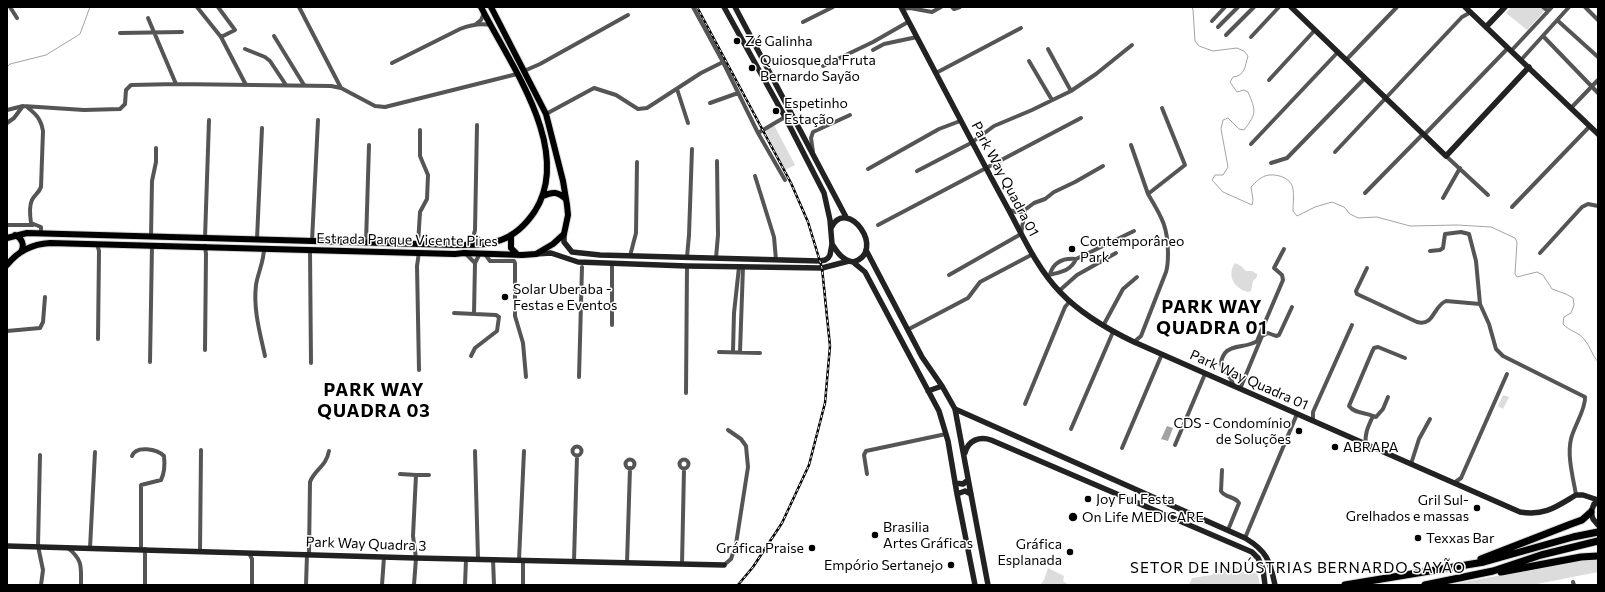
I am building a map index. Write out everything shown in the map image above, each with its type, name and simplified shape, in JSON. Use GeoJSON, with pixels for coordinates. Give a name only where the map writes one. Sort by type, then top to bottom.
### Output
{"type":"FeatureCollection","features":[{"type":"Feature","properties":{"kind":"highway"},"geometry":{"type":"LineString","coordinates":[[1468,565],[1582,520],[1591,509]]}},
{"type":"Feature","properties":{"kind":"highway"},"geometry":{"type":"LineString","coordinates":[[1345,585],[1468,565],[1573,537],[1598,532]]}},
{"type":"Feature","properties":{"kind":"highway"},"geometry":{"type":"LineString","coordinates":[[1425,585],[1493,571],[1573,546],[1598,541]]}},
{"type":"Feature","properties":{"kind":"highway"},"geometry":{"type":"LineString","coordinates":[[1457,578],[1498,573],[1581,557],[1598,556]]}},
{"type":"Feature","properties":{"kind":"main road"},"geometry":{"type":"LineString","coordinates":[[491,7],[546,114],[566,199],[568,216],[564,234],[564,242],[572,252],[630,256],[824,260],[830,255],[832,244],[831,228],[824,193],[785,117],[724,7]]}},
{"type":"Feature","properties":{"kind":"main road"},"geometry":{"type":"LineString","coordinates":[[736,7],[846,217]]}},
{"type":"Feature","properties":{"kind":"main road"},"geometry":{"type":"LineString","coordinates":[[1290,7],[1446,156],[1529,67]]}},
{"type":"Feature","properties":{"kind":"main road"},"geometry":{"type":"LineString","coordinates":[[1486,27],[1505,7]]}},
{"type":"Feature","properties":{"kind":"main road","name":"Park Way Quadra 01"},"geometry":{"type":"LineString","coordinates":[[901,8],[1032,254],[1059,291],[1103,326],[1134,342],[1205,374],[1520,512],[1545,512],[1576,495],[1583,494],[1598,502]]}},
{"type":"Feature","properties":{"kind":"main road"},"geometry":{"type":"LineString","coordinates":[[1467,8],[1598,134]]}},
{"type":"Feature","properties":{"kind":"main road","name":"Estrada Parque Vicente Pires"},"geometry":{"type":"LineString","coordinates":[[7,238],[27,233],[418,244],[484,244],[501,240],[511,235],[530,218],[543,196],[547,172],[547,157],[544,136],[538,118],[517,74],[483,10]]}},
{"type":"Feature","properties":{"kind":"main road"},"geometry":{"type":"LineString","coordinates":[[543,196],[555,192],[561,194],[566,199]]}},
{"type":"Feature","properties":{"kind":"main road"},"geometry":{"type":"LineString","coordinates":[[831,228],[834,221],[842,217],[846,217],[852,220],[861,229],[866,239],[866,250],[909,329],[922,357],[942,386],[955,409],[988,585]]}},
{"type":"Feature","properties":{"kind":"main road","name":"Estrada Parque Vicente Pires"},"geometry":{"type":"LineString","coordinates":[[7,265],[21,252],[30,247],[43,243],[97,243],[518,255],[536,254],[553,244],[564,234]]}},
{"type":"Feature","properties":{"kind":"main road"},"geometry":{"type":"LineString","coordinates":[[15,235],[21,239],[21,252]]}},
{"type":"Feature","properties":{"kind":"main road"},"geometry":{"type":"LineString","coordinates":[[511,235],[511,248],[518,255]]}},
{"type":"Feature","properties":{"kind":"main road"},"geometry":{"type":"LineString","coordinates":[[832,244],[838,253],[865,272],[939,411],[946,434],[976,585]]}},
{"type":"Feature","properties":{"kind":"main road"},"geometry":{"type":"LineString","coordinates":[[536,254],[551,253],[582,264],[822,268],[851,262],[862,257],[866,250]]}},
{"type":"Feature","properties":{"kind":"main road"},"geometry":{"type":"LineString","coordinates":[[928,391],[942,386]]}},
{"type":"Feature","properties":{"kind":"main road"},"geometry":{"type":"LineString","coordinates":[[955,409],[1245,538],[1261,549],[1268,557],[1272,567],[1275,585]]}},
{"type":"Feature","properties":{"kind":"main road"},"geometry":{"type":"LineString","coordinates":[[1005,445],[1002,440],[1003,437],[1009,433]]}},
{"type":"Feature","properties":{"kind":"main road"},"geometry":{"type":"LineString","coordinates":[[964,455],[969,445],[981,438],[987,438],[1005,445],[1078,478],[1252,552],[1258,558],[1263,569],[1265,585]]}},
{"type":"Feature","properties":{"kind":"main road"},"geometry":{"type":"LineString","coordinates":[[1065,472],[1068,471],[1070,466],[1069,459]]}},
{"type":"Feature","properties":{"kind":"main road"},"geometry":{"type":"LineString","coordinates":[[1078,478],[1076,472],[1084,467]]}},
{"type":"Feature","properties":{"kind":"main road"},"geometry":{"type":"LineString","coordinates":[[955,483],[963,484],[968,480]]}},
{"type":"Feature","properties":{"kind":"main road"},"geometry":{"type":"LineString","coordinates":[[957,494],[964,491],[971,494]]}},
{"type":"Feature","properties":{"kind":"main road"},"geometry":{"type":"LineString","coordinates":[[1583,494],[1590,500],[1593,519],[1598,525]]}},
{"type":"Feature","properties":{"kind":"main road"},"geometry":{"type":"LineString","coordinates":[[1591,509],[1598,502]]}},
{"type":"Feature","properties":{"kind":"main road"},"geometry":{"type":"LineString","coordinates":[[1186,524],[1189,521],[1190,514]]}},
{"type":"Feature","properties":{"kind":"main road"},"geometry":{"type":"LineString","coordinates":[[1194,528],[1196,522],[1202,519]]}},
{"type":"Feature","properties":{"kind":"main road","name":"Park Way Quadra 3"},"geometry":{"type":"LineString","coordinates":[[7,546],[724,565]]}},
{"type":"Feature","properties":{"kind":"main road"},"geometry":{"type":"LineString","coordinates":[[1263,569],[1265,571],[1269,571],[1272,567]]}},
{"type":"Feature","properties":{"kind":"street"},"geometry":{"type":"LineString","coordinates":[[10,7],[17,18]]}},
{"type":"Feature","properties":{"kind":"street"},"geometry":{"type":"LineString","coordinates":[[197,7],[221,37],[246,85]]}},
{"type":"Feature","properties":{"kind":"street"},"geometry":{"type":"LineString","coordinates":[[218,7],[235,30],[221,37]]}},
{"type":"Feature","properties":{"kind":"street"},"geometry":{"type":"LineString","coordinates":[[299,7],[340,88]]}},
{"type":"Feature","properties":{"kind":"street"},"geometry":{"type":"LineString","coordinates":[[693,7],[723,62],[758,133],[785,180]]}},
{"type":"Feature","properties":{"kind":"street"},"geometry":{"type":"LineString","coordinates":[[804,22],[833,7]]}},
{"type":"Feature","properties":{"kind":"street"},"geometry":{"type":"LineString","coordinates":[[901,8],[932,12],[941,7]]}},
{"type":"Feature","properties":{"kind":"street"},"geometry":{"type":"LineString","coordinates":[[952,7],[954,9],[960,7]]}},
{"type":"Feature","properties":{"kind":"street"},"geometry":{"type":"LineString","coordinates":[[1212,20],[1225,7]]}},
{"type":"Feature","properties":{"kind":"street"},"geometry":{"type":"LineString","coordinates":[[1218,27],[1238,7]]}},
{"type":"Feature","properties":{"kind":"street"},"geometry":{"type":"LineString","coordinates":[[1226,35],[1254,7]]}},
{"type":"Feature","properties":{"kind":"street"},"geometry":{"type":"LineString","coordinates":[[1251,38],[1279,7]]}},
{"type":"Feature","properties":{"kind":"street"},"geometry":{"type":"LineString","coordinates":[[1346,60],[1398,7]]}},
{"type":"Feature","properties":{"kind":"street"},"geometry":{"type":"LineString","coordinates":[[1543,7],[1548,11]]}},
{"type":"Feature","properties":{"kind":"street"},"geometry":{"type":"LineString","coordinates":[[1365,193],[1552,7]]}},
{"type":"Feature","properties":{"kind":"street"},"geometry":{"type":"LineString","coordinates":[[1521,60],[1569,7]]}},
{"type":"Feature","properties":{"kind":"street"},"geometry":{"type":"LineString","coordinates":[[1584,7],[1598,20]]}},
{"type":"Feature","properties":{"kind":"street"},"geometry":{"type":"LineString","coordinates":[[1462,17],[1467,8]]}},
{"type":"Feature","properties":{"kind":"street"},"geometry":{"type":"LineString","coordinates":[[1335,152],[1462,17],[1467,8]]}},
{"type":"Feature","properties":{"kind":"street"},"geometry":{"type":"LineString","coordinates":[[474,25],[482,20],[483,10]]}},
{"type":"Feature","properties":{"kind":"street"},"geometry":{"type":"LineString","coordinates":[[524,71],[540,64],[628,15]]}},
{"type":"Feature","properties":{"kind":"street"},"geometry":{"type":"LineString","coordinates":[[148,18],[176,84]]}},
{"type":"Feature","properties":{"kind":"street"},"geometry":{"type":"LineString","coordinates":[[1557,20],[1598,57]]}},
{"type":"Feature","properties":{"kind":"street"},"geometry":{"type":"LineString","coordinates":[[823,66],[873,42],[908,22]]}},
{"type":"Feature","properties":{"kind":"street"},"geometry":{"type":"LineString","coordinates":[[392,63],[460,29],[474,25],[490,25]]}},
{"type":"Feature","properties":{"kind":"street"},"geometry":{"type":"LineString","coordinates":[[936,73],[1021,28]]}},
{"type":"Feature","properties":{"kind":"street"},"geometry":{"type":"LineString","coordinates":[[1270,80],[1315,30]]}},
{"type":"Feature","properties":{"kind":"street"},"geometry":{"type":"LineString","coordinates":[[120,33],[182,32]]}},
{"type":"Feature","properties":{"kind":"street"},"geometry":{"type":"LineString","coordinates":[[274,36],[304,85]]}},
{"type":"Feature","properties":{"kind":"street"},"geometry":{"type":"LineString","coordinates":[[1543,36],[1598,93]]}},
{"type":"Feature","properties":{"kind":"street"},"geometry":{"type":"LineString","coordinates":[[872,50],[884,44],[917,38]]}},
{"type":"Feature","properties":{"kind":"street"},"geometry":{"type":"LineString","coordinates":[[917,171],[971,142],[994,126],[1032,110],[1071,90],[1096,74],[1132,45]]}},
{"type":"Feature","properties":{"kind":"street"},"geometry":{"type":"LineString","coordinates":[[245,49],[265,57],[270,61],[286,85]]}},
{"type":"Feature","properties":{"kind":"street"},"geometry":{"type":"LineString","coordinates":[[1048,49],[1071,90]]}},
{"type":"Feature","properties":{"kind":"street"},"geometry":{"type":"LineString","coordinates":[[1251,144],[1338,52]]}},
{"type":"Feature","properties":{"kind":"street"},"geometry":{"type":"LineString","coordinates":[[1029,61],[1052,100]]}},
{"type":"Feature","properties":{"kind":"street"},"geometry":{"type":"LineString","coordinates":[[546,114],[593,88],[616,95],[638,109],[643,109],[654,105],[701,73],[723,62]]}},
{"type":"Feature","properties":{"kind":"street"},"geometry":{"type":"LineString","coordinates":[[7,110],[25,107],[84,110],[120,109],[125,104],[126,90],[129,86],[176,84],[331,86],[340,88],[371,104],[386,107],[517,74]]}},
{"type":"Feature","properties":{"kind":"street"},"geometry":{"type":"LineString","coordinates":[[1271,163],[1287,158],[1365,78]]}},
{"type":"Feature","properties":{"kind":"street"},"geometry":{"type":"LineString","coordinates":[[1571,108],[1598,80]]}},
{"type":"Feature","properties":{"kind":"street"},"geometry":{"type":"LineString","coordinates":[[677,89],[688,123]]}},
{"type":"Feature","properties":{"kind":"street"},"geometry":{"type":"LineString","coordinates":[[710,103],[738,93]]}},
{"type":"Feature","properties":{"kind":"street"},"geometry":{"type":"LineString","coordinates":[[7,123],[25,107]]}},
{"type":"Feature","properties":{"kind":"street"},"geometry":{"type":"LineString","coordinates":[[25,107],[37,115],[42,124],[43,131],[41,187],[39,192],[32,199],[31,205],[31,221],[33,225]]}},
{"type":"Feature","properties":{"kind":"street"},"geometry":{"type":"LineString","coordinates":[[1148,194],[1185,165],[1162,108]]}},
{"type":"Feature","properties":{"kind":"street"},"geometry":{"type":"LineString","coordinates":[[814,156],[811,138],[813,132],[850,116]]}},
{"type":"Feature","properties":{"kind":"street"},"geometry":{"type":"LineString","coordinates":[[758,133],[785,117]]}},
{"type":"Feature","properties":{"kind":"street"},"geometry":{"type":"LineString","coordinates":[[878,225],[1081,118]]}},
{"type":"Feature","properties":{"kind":"street"},"geometry":{"type":"LineString","coordinates":[[205,238],[209,120]]}},
{"type":"Feature","properties":{"kind":"street"},"geometry":{"type":"LineString","coordinates":[[312,241],[318,120]]}},
{"type":"Feature","properties":{"kind":"street"},"geometry":{"type":"LineString","coordinates":[[868,169],[939,129],[960,121]]}},
{"type":"Feature","properties":{"kind":"street"},"geometry":{"type":"LineString","coordinates":[[469,244],[473,237],[477,125]]}},
{"type":"Feature","properties":{"kind":"street"},"geometry":{"type":"LineString","coordinates":[[1512,206],[1590,126]]}},
{"type":"Feature","properties":{"kind":"street"},"geometry":{"type":"LineString","coordinates":[[257,239],[262,128]]}},
{"type":"Feature","properties":{"kind":"street"},"geometry":{"type":"LineString","coordinates":[[418,244],[420,212],[427,199],[428,175],[420,161],[420,130]]}},
{"type":"Feature","properties":{"kind":"street"},"geometry":{"type":"LineString","coordinates":[[366,243],[368,145]]}},
{"type":"Feature","properties":{"kind":"street"},"geometry":{"type":"LineString","coordinates":[[1131,145],[1148,194],[1165,225],[1168,243],[1168,264],[1166,272],[1141,336],[1134,342]]}},
{"type":"Feature","properties":{"kind":"street"},"geometry":{"type":"LineString","coordinates":[[151,237],[152,181],[156,162],[156,148]]}},
{"type":"Feature","properties":{"kind":"street"},"geometry":{"type":"LineString","coordinates":[[687,257],[692,149]]}},
{"type":"Feature","properties":{"kind":"street"},"geometry":{"type":"LineString","coordinates":[[1446,156],[1488,196]]}},
{"type":"Feature","properties":{"kind":"street"},"geometry":{"type":"LineString","coordinates":[[716,258],[718,235],[717,161]]}},
{"type":"Feature","properties":{"kind":"street"},"geometry":{"type":"LineString","coordinates":[[630,256],[636,232],[637,162]]}},
{"type":"Feature","properties":{"kind":"street"},"geometry":{"type":"LineString","coordinates":[[1008,209],[1019,213],[1034,203],[1045,199],[1054,192],[1076,182],[1103,166]]}},
{"type":"Feature","properties":{"kind":"street"},"geometry":{"type":"LineString","coordinates":[[1443,198],[1460,168]]}},
{"type":"Feature","properties":{"kind":"street"},"geometry":{"type":"LineString","coordinates":[[755,176],[774,237],[776,260]]}},
{"type":"Feature","properties":{"kind":"street"},"geometry":{"type":"LineString","coordinates":[[1540,253],[1582,207],[1588,204],[1598,206]]}},
{"type":"Feature","properties":{"kind":"street"},"geometry":{"type":"LineString","coordinates":[[949,275],[1021,234],[1025,210]]}},
{"type":"Feature","properties":{"kind":"street"},"geometry":{"type":"LineString","coordinates":[[7,225],[33,225],[41,227],[41,234]]}},
{"type":"Feature","properties":{"kind":"street"},"geometry":{"type":"LineString","coordinates":[[1048,275],[1052,267],[1061,260],[1067,258],[1076,259],[1134,231]]}},
{"type":"Feature","properties":{"kind":"street"},"geometry":{"type":"LineString","coordinates":[[1430,251],[1440,250],[1443,248],[1444,234],[1461,232],[1469,234],[1476,261],[1480,304],[1491,329],[1494,346],[1500,354],[1585,397],[1583,408],[1571,441],[1571,465],[1576,495]]}},
{"type":"Feature","properties":{"kind":"street"},"geometry":{"type":"LineString","coordinates":[[473,237],[478,238],[484,244]]}},
{"type":"Feature","properties":{"kind":"street"},"geometry":{"type":"LineString","coordinates":[[97,243],[99,251],[98,339]]}},
{"type":"Feature","properties":{"kind":"street"},"geometry":{"type":"LineString","coordinates":[[150,362],[152,245]]}},
{"type":"Feature","properties":{"kind":"street"},"geometry":{"type":"LineString","coordinates":[[205,246],[205,350]]}},
{"type":"Feature","properties":{"kind":"street"},"geometry":{"type":"LineString","coordinates":[[264,248],[262,267],[256,285],[256,294],[258,325],[265,356]]}},
{"type":"Feature","properties":{"kind":"street"},"geometry":{"type":"LineString","coordinates":[[1233,386],[1233,381],[1222,368],[1221,362],[1225,352],[1250,345],[1257,341],[1283,280],[1282,275],[1274,268],[1284,249]]}},
{"type":"Feature","properties":{"kind":"street"},"geometry":{"type":"LineString","coordinates":[[310,250],[311,363]]}},
{"type":"Feature","properties":{"kind":"street"},"geometry":{"type":"LineString","coordinates":[[418,370],[417,266],[419,252]]}},
{"type":"Feature","properties":{"kind":"street"},"geometry":{"type":"LineString","coordinates":[[464,253],[474,263]]}},
{"type":"Feature","properties":{"kind":"street"},"geometry":{"type":"LineString","coordinates":[[1059,291],[1077,275],[1116,253]]}},
{"type":"Feature","properties":{"kind":"street"},"geometry":{"type":"LineString","coordinates":[[474,314],[474,263],[482,254],[490,261],[515,263],[514,316],[523,343],[526,378]]}},
{"type":"Feature","properties":{"kind":"street"},"geometry":{"type":"LineString","coordinates":[[909,329],[968,298],[980,282],[1032,254]]}},
{"type":"Feature","properties":{"kind":"street"},"geometry":{"type":"LineString","coordinates":[[1048,275],[1056,274],[1069,268],[1074,265],[1076,259]]}},
{"type":"Feature","properties":{"kind":"street"},"geometry":{"type":"LineString","coordinates":[[579,377],[582,264]]}},
{"type":"Feature","properties":{"kind":"street"},"geometry":{"type":"LineString","coordinates":[[612,264],[612,325]]}},
{"type":"Feature","properties":{"kind":"street"},"geometry":{"type":"LineString","coordinates":[[686,393],[687,266]]}},
{"type":"Feature","properties":{"kind":"street"},"geometry":{"type":"LineString","coordinates":[[733,352],[734,313],[741,267]]}},
{"type":"Feature","properties":{"kind":"street"},"geometry":{"type":"LineString","coordinates":[[740,352],[742,313],[741,267]]}},
{"type":"Feature","properties":{"kind":"street"},"geometry":{"type":"LineString","coordinates":[[1367,268],[1356,291],[1357,294],[1417,322],[1425,323],[1429,321],[1442,303],[1446,301],[1480,304]]}},
{"type":"Feature","properties":{"kind":"street"},"geometry":{"type":"LineString","coordinates":[[1103,326],[1123,289],[1137,277]]}},
{"type":"Feature","properties":{"kind":"street"},"geometry":{"type":"LineString","coordinates":[[737,286],[742,287]]}},
{"type":"Feature","properties":{"kind":"street"},"geometry":{"type":"LineString","coordinates":[[7,331],[40,328],[43,322],[45,298]]}},
{"type":"Feature","properties":{"kind":"street"},"geometry":{"type":"LineString","coordinates":[[1025,404],[1065,307],[1070,301]]}},
{"type":"Feature","properties":{"kind":"street"},"geometry":{"type":"LineString","coordinates":[[1240,389],[1262,336],[1268,333],[1276,336],[1279,335],[1292,307]]}},
{"type":"Feature","properties":{"kind":"street"},"geometry":{"type":"LineString","coordinates":[[454,313],[499,316],[499,329],[475,348],[471,356]]}},
{"type":"Feature","properties":{"kind":"street"},"geometry":{"type":"LineString","coordinates":[[734,313],[742,313]]}},
{"type":"Feature","properties":{"kind":"street"},"geometry":{"type":"LineString","coordinates":[[1313,421],[1314,412],[1352,325]]}},
{"type":"Feature","properties":{"kind":"street"},"geometry":{"type":"LineString","coordinates":[[1071,429],[1113,332]]}},
{"type":"Feature","properties":{"kind":"street"},"geometry":{"type":"LineString","coordinates":[[1141,336],[1144,346]]}},
{"type":"Feature","properties":{"kind":"street"},"geometry":{"type":"LineString","coordinates":[[734,345],[741,345]]}},
{"type":"Feature","properties":{"kind":"street"},"geometry":{"type":"LineString","coordinates":[[1388,397],[1376,417],[1352,410],[1349,406],[1374,348],[1378,347],[1405,358]]}},
{"type":"Feature","properties":{"kind":"street"},"geometry":{"type":"LineString","coordinates":[[719,352],[760,353]]}},
{"type":"Feature","properties":{"kind":"street"},"geometry":{"type":"LineString","coordinates":[[1122,448],[1162,354]]}},
{"type":"Feature","properties":{"kind":"street"},"geometry":{"type":"LineString","coordinates":[[1175,445],[1205,374]]}},
{"type":"Feature","properties":{"kind":"street"},"geometry":{"type":"LineString","coordinates":[[1454,483],[1461,478],[1507,374]]}},
{"type":"Feature","properties":{"kind":"street"},"geometry":{"type":"LineString","coordinates":[[1306,418],[1314,412]]}},
{"type":"Feature","properties":{"kind":"street"},"geometry":{"type":"LineString","coordinates":[[1245,538],[1298,414]]}},
{"type":"Feature","properties":{"kind":"street"},"geometry":{"type":"LineString","coordinates":[[1366,444],[1366,432],[1373,416]]}},
{"type":"Feature","properties":{"kind":"street"},"geometry":{"type":"LineString","coordinates":[[1410,464],[1419,439],[1430,419]]}},
{"type":"Feature","properties":{"kind":"street"},"geometry":{"type":"LineString","coordinates":[[724,565],[731,559],[736,544],[748,467],[746,446],[743,441],[728,430]]}},
{"type":"Feature","properties":{"kind":"street"},"geometry":{"type":"LineString","coordinates":[[1356,440],[1366,432]]}},
{"type":"Feature","properties":{"kind":"street"},"geometry":{"type":"LineString","coordinates":[[867,474],[864,455],[866,451],[946,434]]}},
{"type":"Feature","properties":{"kind":"street"},"geometry":{"type":"LineString","coordinates":[[200,552],[201,450]]}},
{"type":"Feature","properties":{"kind":"street"},"geometry":{"type":"LineString","coordinates":[[523,585],[521,560],[524,450]]}},
{"type":"Feature","properties":{"kind":"street"},"geometry":{"type":"LineString","coordinates":[[132,456],[135,451],[157,451],[164,456],[165,462],[165,468],[161,480],[141,485],[145,585]]}},
{"type":"Feature","properties":{"kind":"street"},"geometry":{"type":"LineString","coordinates":[[306,585],[310,482],[313,476],[326,462],[329,451]]}},
{"type":"Feature","properties":{"kind":"street"},"geometry":{"type":"LineString","coordinates":[[475,451],[478,559]]}},
{"type":"Feature","properties":{"kind":"street"},"geometry":{"type":"LineString","coordinates":[[90,548],[95,452]]}},
{"type":"Feature","properties":{"kind":"street"},"geometry":{"type":"LineString","coordinates":[[40,455],[38,546],[42,570],[41,585]]}},
{"type":"Feature","properties":{"kind":"street"},"geometry":{"type":"LineString","coordinates":[[574,561],[577,456]]}},
{"type":"Feature","properties":{"kind":"street"},"geometry":{"type":"LineString","coordinates":[[627,563],[630,468]]}},
{"type":"Feature","properties":{"kind":"street"},"geometry":{"type":"LineString","coordinates":[[682,564],[684,469]]}},
{"type":"Feature","properties":{"kind":"street"},"geometry":{"type":"LineString","coordinates":[[1222,470],[1222,494],[1236,499],[1239,502],[1228,530]]}},
{"type":"Feature","properties":{"kind":"street"},"geometry":{"type":"LineString","coordinates":[[400,474],[429,475]]}},
{"type":"Feature","properties":{"kind":"street"},"geometry":{"type":"LineString","coordinates":[[414,585],[416,558],[413,536],[416,475]]}},
{"type":"Feature","properties":{"kind":"street"},"geometry":{"type":"LineString","coordinates":[[1461,478],[1462,486]]}},
{"type":"Feature","properties":{"kind":"street"},"geometry":{"type":"LineString","coordinates":[[68,547],[77,556],[81,564],[81,585]]}},
{"type":"Feature","properties":{"kind":"street"},"geometry":{"type":"LineString","coordinates":[[249,553],[252,559],[252,585]]}},
{"type":"Feature","properties":{"kind":"street"},"geometry":{"type":"LineString","coordinates":[[252,559],[256,553]]}},
{"type":"Feature","properties":{"kind":"street"},"geometry":{"type":"LineString","coordinates":[[382,585],[384,556]]}},
{"type":"Feature","properties":{"kind":"street"},"geometry":{"type":"LineString","coordinates":[[465,585],[466,559]]}},
{"type":"Feature","properties":{"kind":"street"},"geometry":{"type":"LineString","coordinates":[[494,559],[494,585]]}},
{"type":"Feature","properties":{"kind":"shaded area"},"geometry":{"type":"Polygon","coordinates":[[[1511,7],[1548,7],[1527,30],[1506,13],[1511,7]]]}},
{"type":"Feature","properties":{"kind":"shaded area"},"geometry":{"type":"Polygon","coordinates":[[[774,125],[795,165],[785,170],[765,130],[774,125]]]}},
{"type":"Feature","properties":{"kind":"shaded area"},"geometry":{"type":"Polygon","coordinates":[[[1235,263],[1246,271],[1252,271],[1257,274],[1257,277],[1253,281],[1251,291],[1248,292],[1239,288],[1233,281],[1231,273],[1235,263]]]}},
{"type":"Feature","properties":{"kind":"shaded area"},"geometry":{"type":"Polygon","coordinates":[[[1503,395],[1509,397],[1503,409],[1498,406],[1503,395]]]}},
{"type":"Feature","properties":{"kind":"shaded area"},"geometry":{"type":"Polygon","coordinates":[[[1167,426],[1173,428],[1168,441],[1161,439],[1167,426]]]}},
{"type":"Feature","properties":{"kind":"shaded area"},"geometry":{"type":"Polygon","coordinates":[[[1594,558],[1598,559],[1598,572],[1532,585],[1448,585],[1594,558]]]}},
{"type":"Feature","properties":{"kind":"shaded area"},"geometry":{"type":"Polygon","coordinates":[[[1221,563],[1243,569],[1244,574],[1257,572],[1260,585],[1189,585],[1192,578],[1212,575],[1221,563]]]}},
{"type":"Feature","properties":{"kind":"shaded area"},"geometry":{"type":"Polygon","coordinates":[[[1048,568],[1064,576],[1063,581],[1069,585],[1040,585],[1044,580],[1048,568]]]}},
{"type":"Feature","properties":{"kind":"waterway"},"geometry":{"type":"LineString","coordinates":[[7,67],[10,64],[46,55],[80,34],[90,7]]}},
{"type":"Feature","properties":{"kind":"waterway"},"geometry":{"type":"LineString","coordinates":[[1192,7],[1195,41],[1199,46],[1213,51],[1237,48],[1244,51],[1248,56],[1242,73],[1233,77],[1230,82],[1237,92],[1244,90],[1248,92],[1253,104],[1254,112],[1251,120],[1244,130],[1239,129],[1228,118],[1223,120],[1221,129],[1228,167],[1223,175],[1215,175],[1212,180],[1223,192],[1252,205],[1253,200],[1251,187],[1264,177],[1269,175],[1277,175],[1288,180],[1292,185],[1293,211],[1297,216],[1315,207],[1332,202],[1344,207],[1350,214],[1358,218],[1377,217],[1410,226],[1457,225],[1491,227],[1515,238],[1517,242],[1515,274],[1517,277],[1537,272],[1543,275],[1552,289],[1573,298],[1574,305],[1571,313],[1564,317],[1563,324],[1582,337],[1598,362]]}},
{"type":"Feature","properties":{"kind":"railway"},"geometry":{"type":"LineString","coordinates":[[697,7],[791,183],[808,222],[822,268],[830,346],[825,403],[809,465],[782,523],[753,567],[738,585]]}},
{"type":"Feature","properties":{"kind":"place","name":"Zé Galinha"},"geometry":{"type":"Point","coordinates":[737,41]}},
{"type":"Feature","properties":{"kind":"place","name":"Quiosque da Fruta Bernardo Sayão"},"geometry":{"type":"Point","coordinates":[752,68]}},
{"type":"Feature","properties":{"kind":"place","name":"Espetinho Estação"},"geometry":{"type":"Point","coordinates":[776,111]}},
{"type":"Feature","properties":{"kind":"place","name":"Contemporâneo Park"},"geometry":{"type":"Point","coordinates":[1072,249]}},
{"type":"Feature","properties":{"kind":"place","name":"Solar Uberaba - Festas e Eventos"},"geometry":{"type":"Point","coordinates":[505,297]}},
{"type":"Feature","properties":{"kind":"place","name":"CDS - Condomínio de Soluções"},"geometry":{"type":"Point","coordinates":[1299,431]}},
{"type":"Feature","properties":{"kind":"place","name":"ABRAPA"},"geometry":{"type":"Point","coordinates":[1335,447]}},
{"type":"Feature","properties":{"kind":"place","name":"Joy Ful Festa"},"geometry":{"type":"Point","coordinates":[1088,499]}},
{"type":"Feature","properties":{"kind":"place","name":"Gril Sul- Grelhados e massas"},"geometry":{"type":"Point","coordinates":[1477,508]}},
{"type":"Feature","properties":{"kind":"place","name":"On Life MEDICARE"},"geometry":{"type":"Point","coordinates":[1073,517]}},
{"type":"Feature","properties":{"kind":"place","name":"Brasilia Artes Gráficas"},"geometry":{"type":"Point","coordinates":[875,535]}},
{"type":"Feature","properties":{"kind":"place","name":"Texxas Bar"},"geometry":{"type":"Point","coordinates":[1418,538]}},
{"type":"Feature","properties":{"kind":"place","name":"Gráfica Praise"},"geometry":{"type":"Point","coordinates":[812,548]}},
{"type":"Feature","properties":{"kind":"place","name":"Gráfica Esplanada"},"geometry":{"type":"Point","coordinates":[1070,552]}},
{"type":"Feature","properties":{"kind":"place","name":"Empório Sertanejo"},"geometry":{"type":"Point","coordinates":[951,565]}},
{"type":"Feature","properties":{"kind":"district","name":"PARK WAY QUADRA 01"},"geometry":{"type":"Point","coordinates":[1212,317]}},
{"type":"Feature","properties":{"kind":"district","name":"PARK WAY QUADRA 03"},"geometry":{"type":"Point","coordinates":[374,400]}},
{"type":"Feature","properties":{"kind":"district","name":"SETOR DE INDÚSTRIAS BERNARDO SAYÃO"},"geometry":{"type":"Point","coordinates":[1298,568]}}]}
